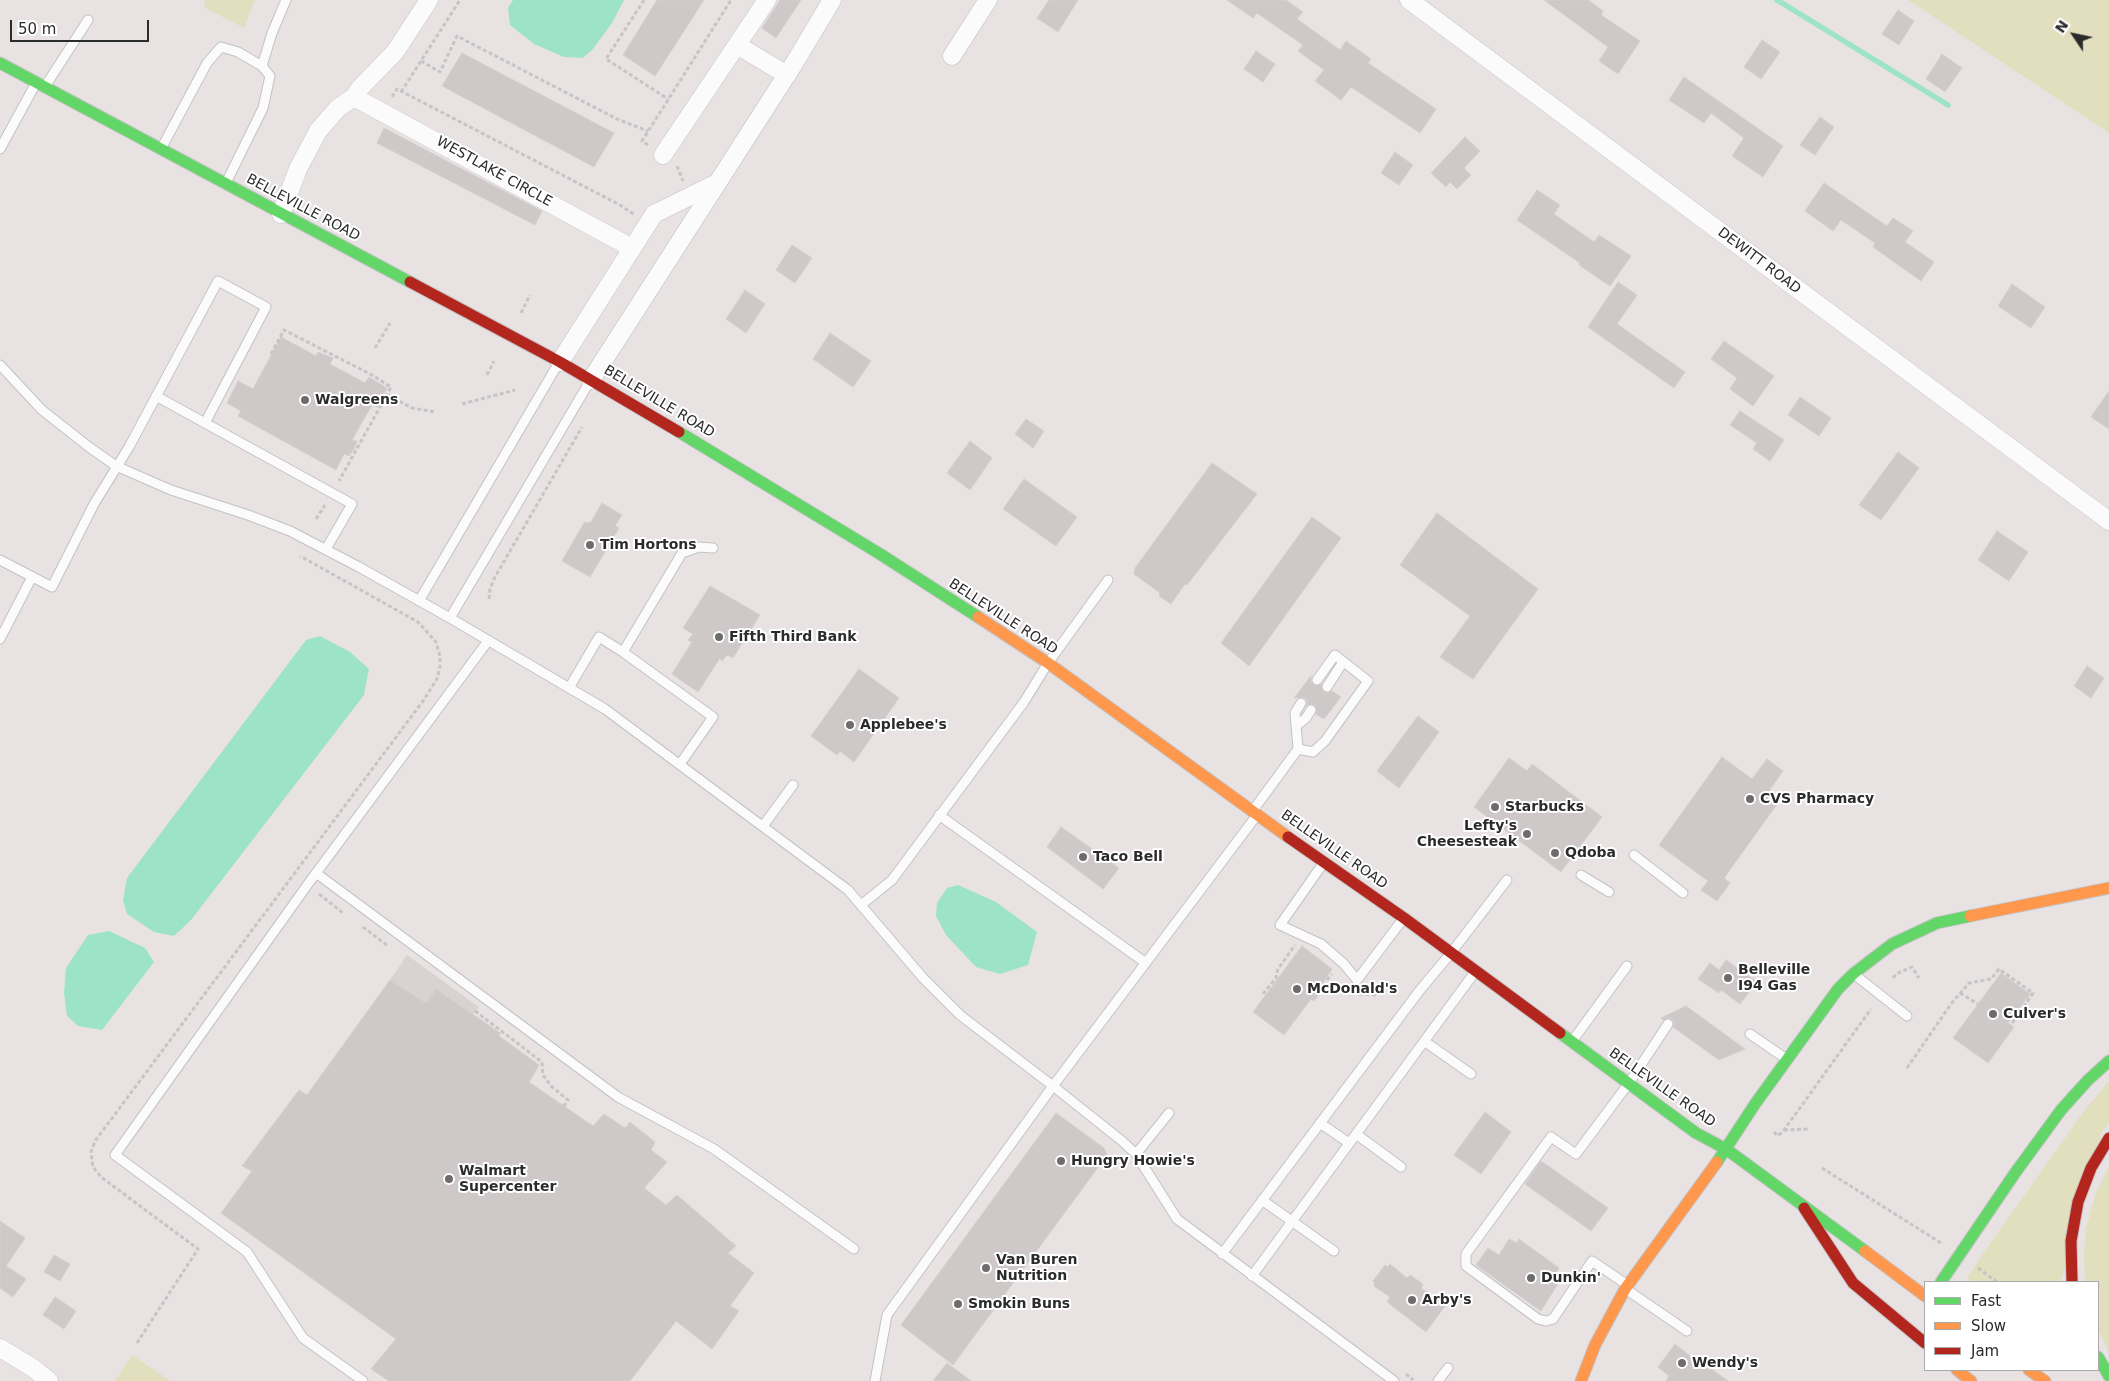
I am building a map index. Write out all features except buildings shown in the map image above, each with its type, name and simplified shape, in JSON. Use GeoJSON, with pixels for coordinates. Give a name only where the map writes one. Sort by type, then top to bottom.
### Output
{"type":"FeatureCollection","features":[{"type":"Feature","properties":{"kind":"main road","name":"BELLEVILLE ROAD"},"geometry":{"type":"LineString","coordinates":[[2,68],[41,85],[560,362],[744,470],[880,554],[1048,663],[1324,863],[1476,970],[1696,1134],[1726,1149],[1924,1295]]}},
{"type":"Feature","properties":{"kind":"main road"},"geometry":{"type":"LineString","coordinates":[[1581,1381],[1595,1345],[1627,1287],[1838,989],[1853,974],[1892,944],[1938,923],[2109,888]]}},
{"type":"Feature","properties":{"kind":"main road"},"geometry":{"type":"LineString","coordinates":[[1941,1281],[2061,1110],[2088,1080],[2109,1061]]}},
{"type":"Feature","properties":{"kind":"main road"},"geometry":{"type":"LineString","coordinates":[[2072,1281],[2071,1241],[2078,1202],[2091,1168],[2109,1138]]}},
{"type":"Feature","properties":{"kind":"main road"},"geometry":{"type":"LineString","coordinates":[[1804,1208],[1853,1283],[1924,1342]]}},
{"type":"Feature","properties":{"kind":"main road"},"geometry":{"type":"LineString","coordinates":[[2099,1359],[2109,1376]]}},
{"type":"Feature","properties":{"kind":"main road"},"geometry":{"type":"LineString","coordinates":[[1959,1371],[1971,1381]]}},
{"type":"Feature","properties":{"kind":"main road"},"geometry":{"type":"LineString","coordinates":[[2030,1371],[2045,1381]]}},
{"type":"Feature","properties":{"kind":"street"},"geometry":{"type":"LineString","coordinates":[[281,214],[298,169],[318,131],[338,108],[354,97],[360,88],[396,52],[429,0]]}},
{"type":"Feature","properties":{"kind":"street"},"geometry":{"type":"LineString","coordinates":[[663,155],[767,0]]}},
{"type":"Feature","properties":{"kind":"street"},"geometry":{"type":"LineString","coordinates":[[590,380],[787,75],[832,0]]}},
{"type":"Feature","properties":{"kind":"street"},"geometry":{"type":"LineString","coordinates":[[952,56],[988,0]]}},
{"type":"Feature","properties":{"kind":"street","name":"DEWITT ROAD"},"geometry":{"type":"LineString","coordinates":[[1409,0],[2109,521]]}},
{"type":"Feature","properties":{"kind":"street"},"geometry":{"type":"LineString","coordinates":[[737,45],[787,75]]}},
{"type":"Feature","properties":{"kind":"street","name":"WESTLAKE CIRCLE"},"geometry":{"type":"LineString","coordinates":[[354,97],[632,248]]}},
{"type":"Feature","properties":{"kind":"street"},"geometry":{"type":"LineString","coordinates":[[560,362],[654,214],[715,184]]}},
{"type":"Feature","properties":{"kind":"street"},"geometry":{"type":"LineString","coordinates":[[0,1348],[33,1368],[49,1381]]}},
{"type":"Feature","properties":{"kind":"lane"},"geometry":{"type":"LineString","coordinates":[[262,66],[272,33],[286,0]]}},
{"type":"Feature","properties":{"kind":"lane"},"geometry":{"type":"LineString","coordinates":[[0,149],[41,85],[88,20]]}},
{"type":"Feature","properties":{"kind":"lane"},"geometry":{"type":"LineString","coordinates":[[161,150],[206,62],[221,47],[238,52],[262,66],[270,76],[262,108],[226,184]]}},
{"type":"Feature","properties":{"kind":"lane"},"geometry":{"type":"LineString","coordinates":[[0,560],[52,587],[218,281],[266,307],[205,422]]}},
{"type":"Feature","properties":{"kind":"lane"},"geometry":{"type":"LineString","coordinates":[[419,601],[560,362]]}},
{"type":"Feature","properties":{"kind":"lane"},"geometry":{"type":"LineString","coordinates":[[0,365],[42,410],[116,466],[171,490],[267,522],[326,549],[450,618],[605,709],[848,890],[923,978],[960,1015],[1122,1140],[1136,1154],[1177,1219],[1394,1381]]}},
{"type":"Feature","properties":{"kind":"lane"},"geometry":{"type":"LineString","coordinates":[[450,618],[590,380]]}},
{"type":"Feature","properties":{"kind":"lane"},"geometry":{"type":"LineString","coordinates":[[156,396],[352,504],[326,549]]}},
{"type":"Feature","properties":{"kind":"lane"},"geometry":{"type":"LineString","coordinates":[[623,652],[682,553],[699,547],[713,548]]}},
{"type":"Feature","properties":{"kind":"lane"},"geometry":{"type":"LineString","coordinates":[[0,639],[32,577]]}},
{"type":"Feature","properties":{"kind":"lane"},"geometry":{"type":"LineString","coordinates":[[861,906],[892,880],[1024,702],[1048,663],[1108,580]]}},
{"type":"Feature","properties":{"kind":"lane"},"geometry":{"type":"LineString","coordinates":[[569,688],[599,637],[623,652],[714,717],[680,764]]}},
{"type":"Feature","properties":{"kind":"lane"},"geometry":{"type":"LineString","coordinates":[[363,1381],[303,1338],[247,1252],[114,1155],[316,873],[488,641]]}},
{"type":"Feature","properties":{"kind":"lane"},"geometry":{"type":"LineString","coordinates":[[1298,749],[1312,752],[1325,741],[1368,681],[1335,655],[1318,680]]}},
{"type":"Feature","properties":{"kind":"lane"},"geometry":{"type":"LineString","coordinates":[[1327,687],[1343,662]]}},
{"type":"Feature","properties":{"kind":"lane"},"geometry":{"type":"LineString","coordinates":[[875,1381],[887,1315],[1053,1086],[1146,963],[1255,813],[1298,749],[1295,713],[1301,703]]}},
{"type":"Feature","properties":{"kind":"lane"},"geometry":{"type":"LineString","coordinates":[[1296,726],[1306,718],[1311,710]]}},
{"type":"Feature","properties":{"kind":"lane"},"geometry":{"type":"LineString","coordinates":[[763,826],[793,785]]}},
{"type":"Feature","properties":{"kind":"lane"},"geometry":{"type":"LineString","coordinates":[[939,815],[1146,963]]}},
{"type":"Feature","properties":{"kind":"lane"},"geometry":{"type":"LineString","coordinates":[[1634,855],[1683,893]]}},
{"type":"Feature","properties":{"kind":"lane"},"geometry":{"type":"LineString","coordinates":[[1324,863],[1280,925],[1321,944],[1344,964],[1357,980],[1404,918]]}},
{"type":"Feature","properties":{"kind":"lane"},"geometry":{"type":"LineString","coordinates":[[316,873],[618,1097],[714,1149],[854,1249]]}},
{"type":"Feature","properties":{"kind":"lane"},"geometry":{"type":"LineString","coordinates":[[1581,875],[1609,892]]}},
{"type":"Feature","properties":{"kind":"lane"},"geometry":{"type":"LineString","coordinates":[[1222,1254],[1420,990],[1507,880]]}},
{"type":"Feature","properties":{"kind":"lane"},"geometry":{"type":"LineString","coordinates":[[1572,1042],[1628,966]]}},
{"type":"Feature","properties":{"kind":"lane"},"geometry":{"type":"LineString","coordinates":[[1252,1276],[1476,970]]}},
{"type":"Feature","properties":{"kind":"lane"},"geometry":{"type":"LineString","coordinates":[[1853,974],[1907,1016]]}},
{"type":"Feature","properties":{"kind":"lane"},"geometry":{"type":"LineString","coordinates":[[1668,1024],[1629,1083],[1576,1154],[1550,1137],[1466,1254],[1466,1266],[1538,1319],[1546,1321],[1553,1319],[1592,1261],[1687,1331]]}},
{"type":"Feature","properties":{"kind":"lane"},"geometry":{"type":"LineString","coordinates":[[1750,1034],[1787,1060]]}},
{"type":"Feature","properties":{"kind":"lane"},"geometry":{"type":"LineString","coordinates":[[1424,1041],[1471,1074]]}},
{"type":"Feature","properties":{"kind":"lane"},"geometry":{"type":"LineString","coordinates":[[1136,1154],[1169,1113]]}},
{"type":"Feature","properties":{"kind":"lane"},"geometry":{"type":"LineString","coordinates":[[1320,1123],[1349,1144]]}},
{"type":"Feature","properties":{"kind":"lane"},"geometry":{"type":"LineString","coordinates":[[1356,1134],[1402,1167]]}},
{"type":"Feature","properties":{"kind":"lane"},"geometry":{"type":"LineString","coordinates":[[1262,1200],[1334,1251]]}},
{"type":"Feature","properties":{"kind":"lane"},"geometry":{"type":"LineString","coordinates":[[1438,1381],[1448,1368]]}},
{"type":"Feature","properties":{"kind":"path"},"geometry":{"type":"LineString","coordinates":[[401,92],[460,0]]}},
{"type":"Feature","properties":{"kind":"path"},"geometry":{"type":"LineString","coordinates":[[644,0],[606,59],[668,99]]}},
{"type":"Feature","properties":{"kind":"path"},"geometry":{"type":"LineString","coordinates":[[421,61],[440,72],[457,36],[617,119],[648,131]]}},
{"type":"Feature","properties":{"kind":"path"},"geometry":{"type":"LineString","coordinates":[[389,102],[397,89],[620,205],[637,217]]}},
{"type":"Feature","properties":{"kind":"path"},"geometry":{"type":"LineString","coordinates":[[521,314],[530,294]]}},
{"type":"Feature","properties":{"kind":"path"},"geometry":{"type":"LineString","coordinates":[[374,348],[390,323]]}},
{"type":"Feature","properties":{"kind":"path"},"geometry":{"type":"LineString","coordinates":[[271,354],[284,330],[372,375],[390,387],[388,395],[339,481]]}},
{"type":"Feature","properties":{"kind":"path"},"geometry":{"type":"LineString","coordinates":[[487,375],[494,361]]}},
{"type":"Feature","properties":{"kind":"path"},"geometry":{"type":"LineString","coordinates":[[462,404],[514,390]]}},
{"type":"Feature","properties":{"kind":"path"},"geometry":{"type":"LineString","coordinates":[[388,395],[412,408],[436,412]]}},
{"type":"Feature","properties":{"kind":"path"},"geometry":{"type":"LineString","coordinates":[[489,599],[490,589],[495,577],[582,427]]}},
{"type":"Feature","properties":{"kind":"path"},"geometry":{"type":"LineString","coordinates":[[316,519],[325,505]]}},
{"type":"Feature","properties":{"kind":"path"},"geometry":{"type":"LineString","coordinates":[[319,894],[343,913]]}},
{"type":"Feature","properties":{"kind":"path"},"geometry":{"type":"LineString","coordinates":[[363,927],[388,946]]}},
{"type":"Feature","properties":{"kind":"path"},"geometry":{"type":"LineString","coordinates":[[1262,994],[1276,978],[1278,969],[1295,945]]}},
{"type":"Feature","properties":{"kind":"path"},"geometry":{"type":"LineString","coordinates":[[1893,978],[1896,974],[1912,968],[1919,978]]}},
{"type":"Feature","properties":{"kind":"path"},"geometry":{"type":"LineString","coordinates":[[1907,1068],[1969,983],[1991,979],[1999,969],[2033,993],[2011,1025]]}},
{"type":"Feature","properties":{"kind":"path"},"geometry":{"type":"LineString","coordinates":[[1327,980],[1332,974]]}},
{"type":"Feature","properties":{"kind":"path"},"geometry":{"type":"LineString","coordinates":[[1960,993],[1978,1004]]}},
{"type":"Feature","properties":{"kind":"path"},"geometry":{"type":"LineString","coordinates":[[1358,994],[1377,995]]}},
{"type":"Feature","properties":{"kind":"path"},"geometry":{"type":"LineString","coordinates":[[1774,1132],[1778,1136],[1784,1130],[1870,1009]]}},
{"type":"Feature","properties":{"kind":"path"},"geometry":{"type":"LineString","coordinates":[[475,1012],[542,1062],[542,1075],[551,1086],[568,1100],[564,1106]]}},
{"type":"Feature","properties":{"kind":"path"},"geometry":{"type":"LineString","coordinates":[[1784,1130],[1810,1129]]}},
{"type":"Feature","properties":{"kind":"path"},"geometry":{"type":"LineString","coordinates":[[1822,1168],[1944,1245]]}},
{"type":"Feature","properties":{"kind":"path"},"geometry":{"type":"LineString","coordinates":[[1973,1265],[1996,1281]]}},
{"type":"Feature","properties":{"kind":"shaded area"},"geometry":{"type":"Polygon","coordinates":[[[204,0],[255,0],[244,28],[205,8],[204,0]]]}},
{"type":"Feature","properties":{"kind":"shaded area"},"geometry":{"type":"Polygon","coordinates":[[[513,0],[624,0],[612,23],[593,49],[583,58],[564,57],[534,44],[510,25],[508,8],[513,0]]]}},
{"type":"Feature","properties":{"kind":"shaded area"},"geometry":{"type":"Polygon","coordinates":[[[1908,0],[2109,0],[2109,133],[1908,0]]]}},
{"type":"Feature","properties":{"kind":"shaded area"},"geometry":{"type":"Polygon","coordinates":[[[320,636],[350,652],[369,669],[364,695],[191,920],[174,936],[154,932],[127,914],[123,900],[127,878],[306,640],[320,636]]]}},
{"type":"Feature","properties":{"kind":"shaded area"},"geometry":{"type":"Polygon","coordinates":[[[958,885],[996,902],[1037,932],[1028,965],[1000,974],[976,967],[946,935],[936,916],[937,903],[947,888],[958,885]]]}},
{"type":"Feature","properties":{"kind":"shaded area"},"geometry":{"type":"Polygon","coordinates":[[[109,931],[145,948],[154,962],[102,1030],[78,1026],[67,1016],[64,993],[66,968],[88,935],[109,931]]]}},
{"type":"Feature","properties":{"kind":"shaded area"},"geometry":{"type":"Polygon","coordinates":[[[407,955],[479,1007],[473,1014],[436,989],[426,1003],[390,980],[407,955]]]}},
{"type":"Feature","properties":{"kind":"shaded area"},"geometry":{"type":"Polygon","coordinates":[[[2109,1081],[2109,1123],[2101,1134],[2061,1281],[1972,1281],[1967,1278],[1984,1252],[2084,1111],[2109,1081]]]}},
{"type":"Feature","properties":{"kind":"shaded area"},"geometry":{"type":"Polygon","coordinates":[[[2109,1166],[2109,1353],[2099,1331],[2099,1281],[2085,1281],[2084,1253],[2086,1230],[2096,1193],[2109,1166]]]}},
{"type":"Feature","properties":{"kind":"shaded area"},"geometry":{"type":"Polygon","coordinates":[[[132,1355],[171,1381],[115,1381],[132,1355]]]}},
{"type":"Feature","properties":{"kind":"waterway"},"geometry":{"type":"LineString","coordinates":[[1777,0],[1948,105]]}},
{"type":"Feature","properties":{"kind":"traffic: fast"},"geometry":{"type":"LineString","coordinates":[[0,63],[410,282]]}},
{"type":"Feature","properties":{"kind":"traffic: fast"},"geometry":{"type":"LineString","coordinates":[[679,432],[880,554],[978,617]]}},
{"type":"Feature","properties":{"kind":"traffic: fast"},"geometry":{"type":"LineString","coordinates":[[1717,1162],[1755,1104],[1838,989],[1853,974],[1892,944],[1937,923],[1970,916]]}},
{"type":"Feature","properties":{"kind":"traffic: fast"},"geometry":{"type":"LineString","coordinates":[[1560,1033],[1696,1133],[1726,1149],[1865,1251]]}},
{"type":"Feature","properties":{"kind":"traffic: fast"},"geometry":{"type":"LineString","coordinates":[[1942,1281],[2015,1173],[2061,1110],[2088,1080],[2109,1061]]}},
{"type":"Feature","properties":{"kind":"traffic: fast"},"geometry":{"type":"LineString","coordinates":[[2099,1359],[2109,1376]]}},
{"type":"Feature","properties":{"kind":"traffic: slow"},"geometry":{"type":"LineString","coordinates":[[978,617],[1048,663],[1288,837]]}},
{"type":"Feature","properties":{"kind":"traffic: slow"},"geometry":{"type":"LineString","coordinates":[[1970,916],[2109,888]]}},
{"type":"Feature","properties":{"kind":"traffic: slow"},"geometry":{"type":"LineString","coordinates":[[1581,1381],[1595,1345],[1625,1289],[1717,1162]]}},
{"type":"Feature","properties":{"kind":"traffic: slow"},"geometry":{"type":"LineString","coordinates":[[1865,1251],[1924,1295]]}},
{"type":"Feature","properties":{"kind":"traffic: slow"},"geometry":{"type":"LineString","coordinates":[[1958,1371],[1971,1381]]}},
{"type":"Feature","properties":{"kind":"traffic: slow"},"geometry":{"type":"LineString","coordinates":[[2030,1371],[2045,1381]]}},
{"type":"Feature","properties":{"kind":"traffic: jam"},"geometry":{"type":"LineString","coordinates":[[410,282],[560,362],[679,432]]}},
{"type":"Feature","properties":{"kind":"traffic: jam"},"geometry":{"type":"LineString","coordinates":[[1288,837],[1404,918],[1560,1033]]}},
{"type":"Feature","properties":{"kind":"traffic: jam"},"geometry":{"type":"LineString","coordinates":[[2072,1281],[2071,1241],[2078,1202],[2091,1168],[2109,1138]]}},
{"type":"Feature","properties":{"kind":"traffic: jam"},"geometry":{"type":"LineString","coordinates":[[1804,1208],[1853,1283],[1924,1342]]}},
{"type":"Feature","properties":{"kind":"place","name":"Walgreens"},"geometry":{"type":"Point","coordinates":[305,400]}},
{"type":"Feature","properties":{"kind":"place","name":"Tim Hortons"},"geometry":{"type":"Point","coordinates":[590,545]}},
{"type":"Feature","properties":{"kind":"place","name":"Fifth Third Bank"},"geometry":{"type":"Point","coordinates":[719,637]}},
{"type":"Feature","properties":{"kind":"place","name":"Applebee's"},"geometry":{"type":"Point","coordinates":[850,725]}},
{"type":"Feature","properties":{"kind":"place","name":"CVS Pharmacy"},"geometry":{"type":"Point","coordinates":[1750,799]}},
{"type":"Feature","properties":{"kind":"place","name":"Starbucks"},"geometry":{"type":"Point","coordinates":[1495,807]}},
{"type":"Feature","properties":{"kind":"place","name":"Lefty's Cheesesteak"},"geometry":{"type":"Point","coordinates":[1527,834]}},
{"type":"Feature","properties":{"kind":"place","name":"Qdoba"},"geometry":{"type":"Point","coordinates":[1555,853]}},
{"type":"Feature","properties":{"kind":"place","name":"Taco Bell"},"geometry":{"type":"Point","coordinates":[1083,857]}},
{"type":"Feature","properties":{"kind":"place","name":"Belleville I94 Gas"},"geometry":{"type":"Point","coordinates":[1728,978]}},
{"type":"Feature","properties":{"kind":"place","name":"McDonald's"},"geometry":{"type":"Point","coordinates":[1297,989]}},
{"type":"Feature","properties":{"kind":"place","name":"Culver's"},"geometry":{"type":"Point","coordinates":[1993,1014]}},
{"type":"Feature","properties":{"kind":"place","name":"Hungry Howie's"},"geometry":{"type":"Point","coordinates":[1061,1161]}},
{"type":"Feature","properties":{"kind":"place","name":"Walmart Supercenter"},"geometry":{"type":"Point","coordinates":[449,1179]}},
{"type":"Feature","properties":{"kind":"place","name":"Van Buren Nutrition"},"geometry":{"type":"Point","coordinates":[986,1268]}},
{"type":"Feature","properties":{"kind":"place","name":"Dunkin'"},"geometry":{"type":"Point","coordinates":[1531,1278]}},
{"type":"Feature","properties":{"kind":"place","name":"Arby's"},"geometry":{"type":"Point","coordinates":[1412,1300]}},
{"type":"Feature","properties":{"kind":"place","name":"Smokin Buns"},"geometry":{"type":"Point","coordinates":[958,1304]}},
{"type":"Feature","properties":{"kind":"place","name":"Wendy's"},"geometry":{"type":"Point","coordinates":[1682,1363]}}]}
